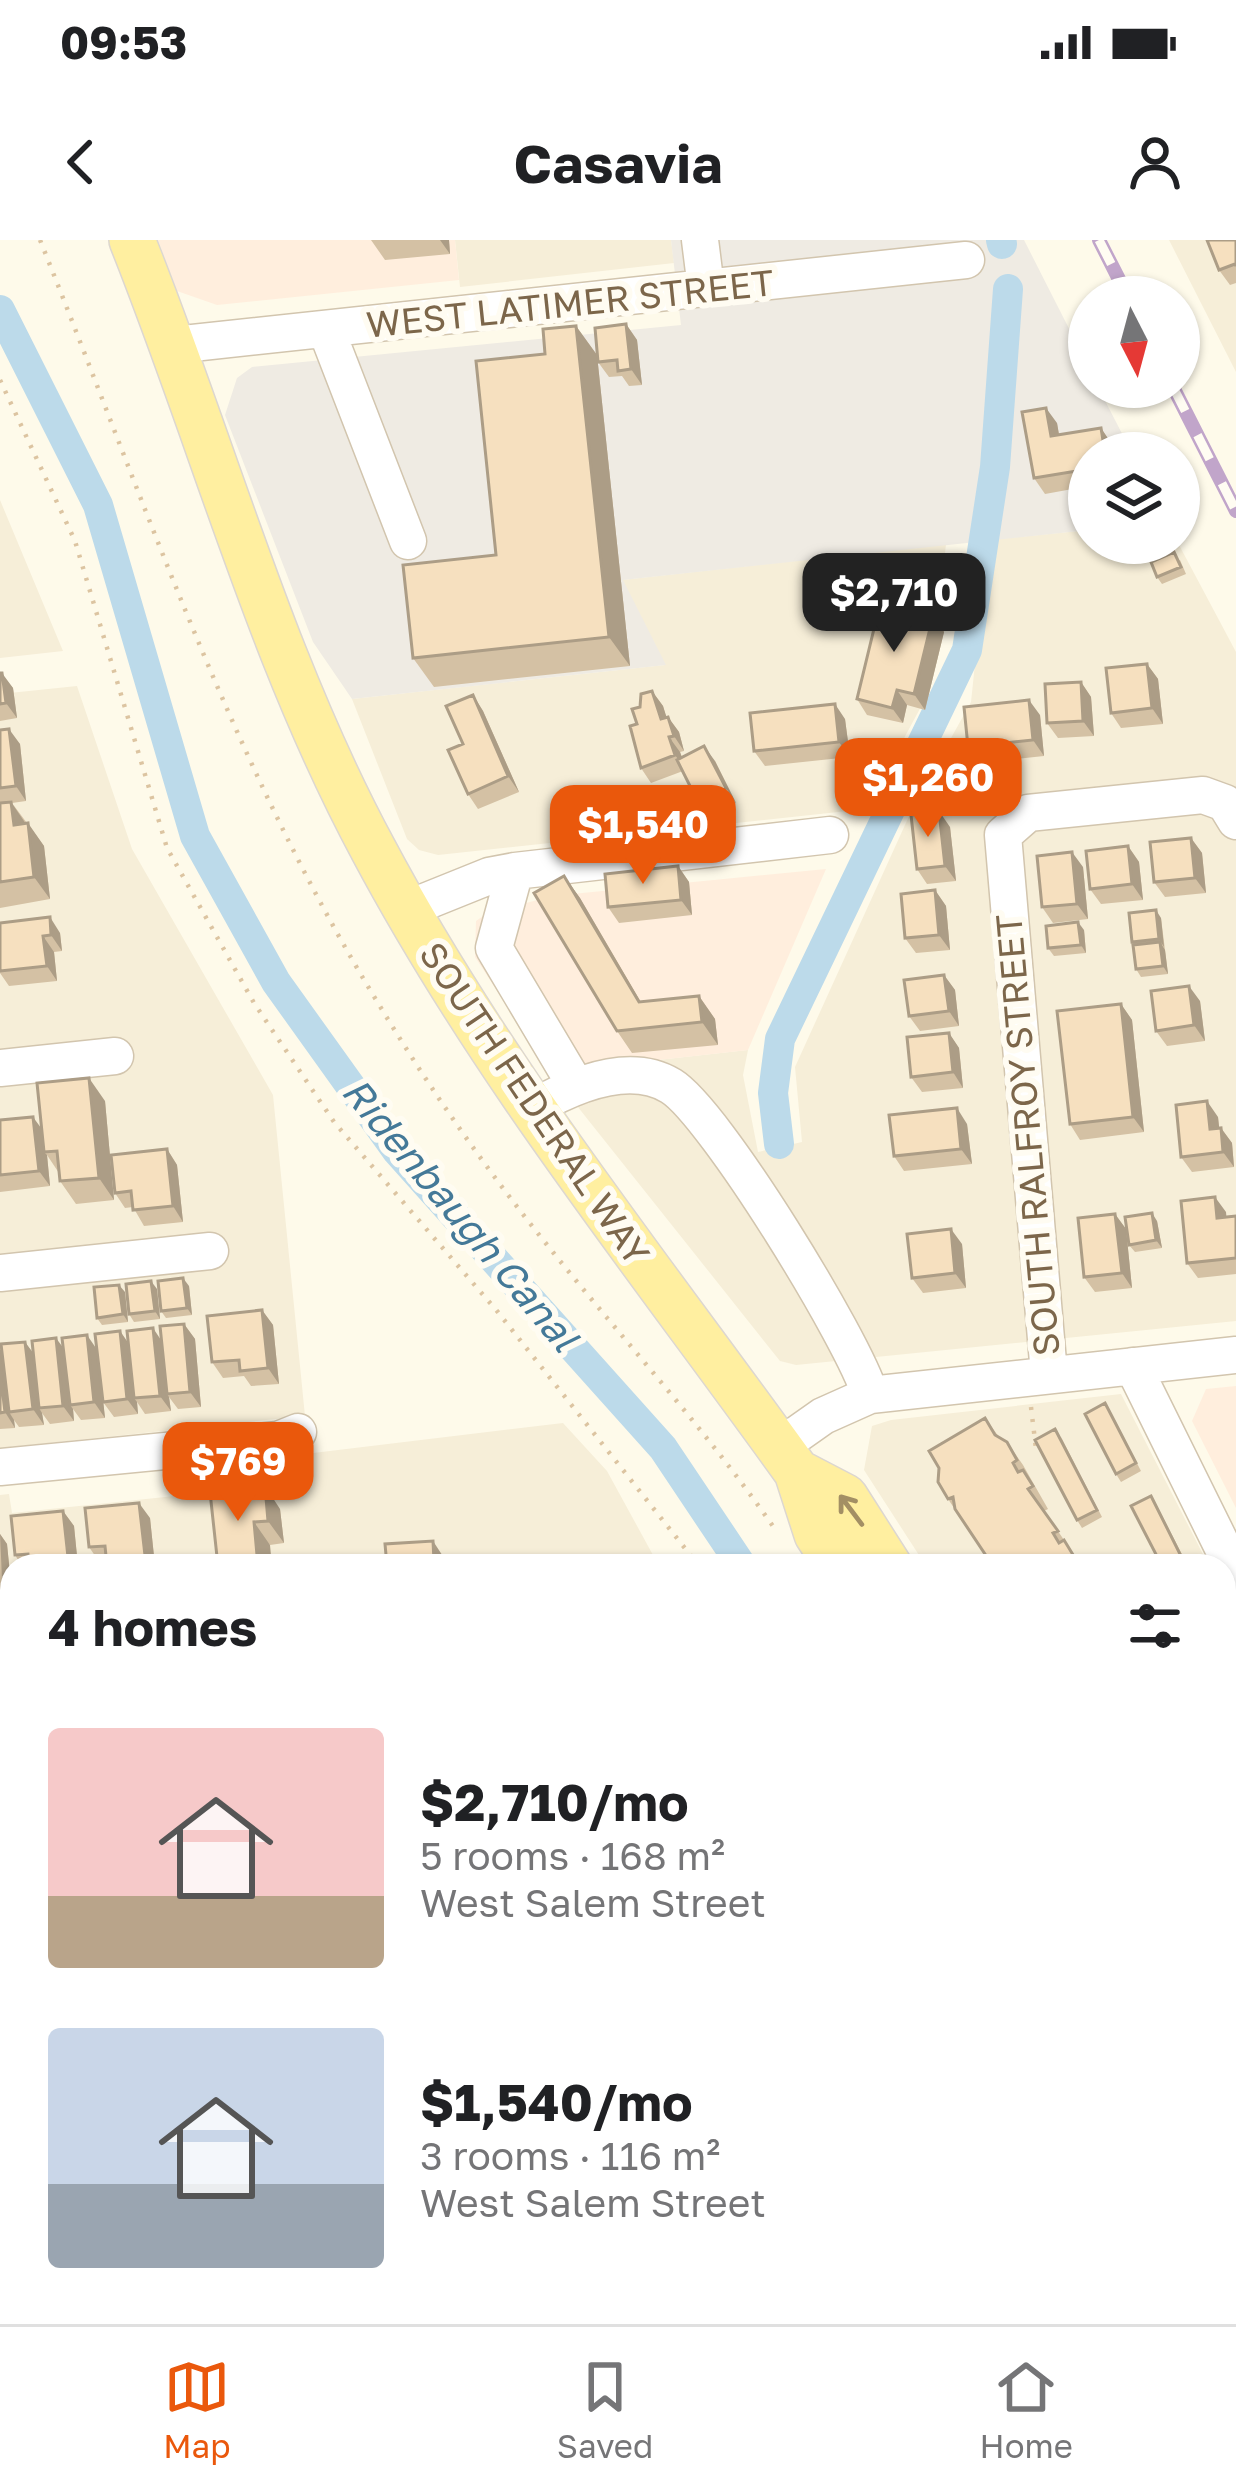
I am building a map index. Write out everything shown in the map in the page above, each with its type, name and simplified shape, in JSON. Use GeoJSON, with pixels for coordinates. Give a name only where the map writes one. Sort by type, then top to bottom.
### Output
{"type":"FeatureCollection","features":[{"type":"Feature","properties":{"kind":"main road","name":"SOUTH FEDERAL WAY"},"geometry":{"type":"LineString","coordinates":[[132,240],[290,670],[371,846],[466,1014],[788,1460],[817,1534],[830,1554]]}},
{"type":"Feature","properties":{"kind":"main road","name":"SOUTH FEDERAL WAY"},"geometry":{"type":"LineString","coordinates":[[788,1460],[845,1497],[881,1554]]}},
{"type":"Feature","properties":{"kind":"street"},"geometry":{"type":"LineString","coordinates":[[700,240],[706,288]]}},
{"type":"Feature","properties":{"kind":"street","name":"WEST LATIMER STREET"},"geometry":{"type":"LineString","coordinates":[[174,345],[706,288],[872,255],[966,260]]}},
{"type":"Feature","properties":{"kind":"street"},"geometry":{"type":"LineString","coordinates":[[326,329],[408,542]]}},
{"type":"Feature","properties":{"kind":"street","name":"SOUTH RALFROY STREET"},"geometry":{"type":"LineString","coordinates":[[1039,1387],[1001,845],[1009,825],[1028,813],[1203,795],[1231,812]]}},
{"type":"Feature","properties":{"kind":"street"},"geometry":{"type":"LineString","coordinates":[[407,909],[515,871],[830,835]]}},
{"type":"Feature","properties":{"kind":"street"},"geometry":{"type":"LineString","coordinates":[[515,871],[494,948],[576,1086]]}},
{"type":"Feature","properties":{"kind":"street"},"geometry":{"type":"LineString","coordinates":[[0,1068],[115,1056]]}},
{"type":"Feature","properties":{"kind":"street"},"geometry":{"type":"LineString","coordinates":[[531,1109],[576,1086],[640,1077],[672,1086],[724,1149],[806,1270],[861,1363],[870,1396]]}},
{"type":"Feature","properties":{"kind":"street"},"geometry":{"type":"LineString","coordinates":[[0,1273],[210,1251]]}},
{"type":"Feature","properties":{"kind":"street"},"geometry":{"type":"LineString","coordinates":[[788,1460],[823,1416],[870,1396],[1039,1387],[1133,1366],[1236,1355]]}},
{"type":"Feature","properties":{"kind":"street"},"geometry":{"type":"LineString","coordinates":[[1133,1366],[1220,1501],[1232,1554]]}},
{"type":"Feature","properties":{"kind":"street"},"geometry":{"type":"LineString","coordinates":[[0,1467],[278,1440],[298,1432]]}},
{"type":"Feature","properties":{"kind":"path"},"geometry":{"type":"LineString","coordinates":[[0,380],[75,541],[167,848],[254,1003],[334,1122],[497,1311],[689,1554]]}},
{"type":"Feature","properties":{"kind":"path"},"geometry":{"type":"LineString","coordinates":[[1036,1449],[1039,1387]]}},
{"type":"Feature","properties":{"kind":"shaded area"},"geometry":{"type":"Polygon","coordinates":[[[158,240],[455,240],[459,280],[217,305],[177,291],[158,240]]]}},
{"type":"Feature","properties":{"kind":"shaded area"},"geometry":{"type":"Polygon","coordinates":[[[455,240],[671,240],[674,263],[460,287],[455,240]]]}},
{"type":"Feature","properties":{"kind":"shaded area"},"geometry":{"type":"Polygon","coordinates":[[[671,240],[1024,240],[1068,327],[1068,408],[1109,408],[1121,432],[1068,432],[1068,532],[623,580],[666,665],[352,699],[313,642],[225,415],[237,378],[252,367],[681,325],[671,240]]]}},
{"type":"Feature","properties":{"kind":"shaded area"},"geometry":{"type":"Polygon","coordinates":[[[1169,240],[1236,240],[1236,372],[1200,301],[1200,276],[1187,276],[1169,240]]]}},
{"type":"Feature","properties":{"kind":"shaded area"},"geometry":{"type":"Polygon","coordinates":[[[0,500],[63,651],[0,658],[0,500]]]}},
{"type":"Feature","properties":{"kind":"shaded area"},"geometry":{"type":"Polygon","coordinates":[[[1068,532],[1068,564],[1189,564],[1236,652],[1236,1321],[796,1365],[780,1361],[550,1072],[748,1050],[743,1075],[758,1152],[802,1142],[795,1067],[915,803],[971,702],[988,540],[1068,532]]]}},
{"type":"Feature","properties":{"kind":"shaded area"},"geometry":{"type":"Polygon","coordinates":[[[946,544],[930,690],[866,809],[438,855],[419,850],[407,839],[352,699],[665,665],[622,580],[946,544]]]}},
{"type":"Feature","properties":{"kind":"shaded area"},"geometry":{"type":"Polygon","coordinates":[[[77,686],[132,849],[273,1095],[305,1416],[0,1448],[0,694],[77,686]]]}},
{"type":"Feature","properties":{"kind":"shaded area"},"geometry":{"type":"Polygon","coordinates":[[[826,869],[748,1050],[550,1072],[475,957],[476,921],[552,896],[826,869]]]}},
{"type":"Feature","properties":{"kind":"shaded area"},"geometry":{"type":"Polygon","coordinates":[[[1236,1386],[1236,1508],[1192,1421],[1206,1389],[1236,1386]]]}},
{"type":"Feature","properties":{"kind":"shaded area"},"geometry":{"type":"Polygon","coordinates":[[[1121,1394],[1203,1554],[918,1554],[864,1470],[872,1426],[1121,1394]]]}},
{"type":"Feature","properties":{"kind":"shaded area"},"geometry":{"type":"Polygon","coordinates":[[[563,1423],[607,1471],[652,1554],[0,1554],[0,1495],[9,1494],[12,1513],[281,1485],[280,1457],[563,1423]]]}},
{"type":"Feature","properties":{"kind":"building"},"geometry":{"type":"Polygon","coordinates":[[[1207,240],[1236,240],[1236,266],[1219,270],[1207,240]]]}},
{"type":"Feature","properties":{"kind":"building"},"geometry":{"type":"Polygon","coordinates":[[[626,324],[631,369],[618,371],[617,360],[598,362],[595,328],[626,324]]]}},
{"type":"Feature","properties":{"kind":"building"},"geometry":{"type":"Polygon","coordinates":[[[576,326],[609,637],[413,658],[403,565],[496,555],[476,361],[545,354],[543,329],[576,326]]]}},
{"type":"Feature","properties":{"kind":"building"},"geometry":{"type":"Polygon","coordinates":[[[1046,408],[1051,436],[1068,433],[1068,472],[1034,478],[1022,412],[1046,408]]]}},
{"type":"Feature","properties":{"kind":"building"},"geometry":{"type":"Polygon","coordinates":[[[1152,564],[1180,564],[1181,567],[1157,577],[1152,564]]]}},
{"type":"Feature","properties":{"kind":"building"},"geometry":{"type":"Polygon","coordinates":[[[880,604],[933,616],[914,694],[897,690],[892,708],[857,699],[880,604]]]}},
{"type":"Feature","properties":{"kind":"building"},"geometry":{"type":"Polygon","coordinates":[[[1147,664],[1152,708],[1111,713],[1106,668],[1147,664]]]}},
{"type":"Feature","properties":{"kind":"building"},"geometry":{"type":"Polygon","coordinates":[[[0,673],[6,703],[0,704],[0,673]]]}},
{"type":"Feature","properties":{"kind":"building"},"geometry":{"type":"Polygon","coordinates":[[[1081,682],[1083,721],[1047,723],[1045,684],[1081,682]]]}},
{"type":"Feature","properties":{"kind":"building"},"geometry":{"type":"Polygon","coordinates":[[[652,691],[661,719],[668,717],[675,755],[641,768],[630,726],[637,724],[632,709],[640,707],[641,694],[652,691]]]}},
{"type":"Feature","properties":{"kind":"building"},"geometry":{"type":"Polygon","coordinates":[[[473,695],[508,776],[468,794],[448,750],[463,744],[446,706],[473,695]]]}},
{"type":"Feature","properties":{"kind":"building"},"geometry":{"type":"Polygon","coordinates":[[[1029,700],[1033,740],[968,747],[964,707],[1029,700]]]}},
{"type":"Feature","properties":{"kind":"building"},"geometry":{"type":"Polygon","coordinates":[[[835,704],[839,742],[754,751],[750,713],[835,704]]]}},
{"type":"Feature","properties":{"kind":"building"},"geometry":{"type":"Polygon","coordinates":[[[9,729],[16,786],[0,788],[0,730],[9,729]]]}},
{"type":"Feature","properties":{"kind":"building"},"geometry":{"type":"Polygon","coordinates":[[[704,746],[726,788],[698,802],[677,760],[704,746]]]}},
{"type":"Feature","properties":{"kind":"building"},"geometry":{"type":"Polygon","coordinates":[[[11,802],[14,825],[28,823],[34,877],[0,882],[0,803],[11,802]]]}},
{"type":"Feature","properties":{"kind":"building"},"geometry":{"type":"Polygon","coordinates":[[[939,811],[945,866],[917,869],[911,815],[939,811]]]}},
{"type":"Feature","properties":{"kind":"building"},"geometry":{"type":"Polygon","coordinates":[[[1191,838],[1195,878],[1154,882],[1150,842],[1191,838]]]}},
{"type":"Feature","properties":{"kind":"building"},"geometry":{"type":"Polygon","coordinates":[[[1128,846],[1132,884],[1090,889],[1086,851],[1128,846]]]}},
{"type":"Feature","properties":{"kind":"building"},"geometry":{"type":"Polygon","coordinates":[[[1072,852],[1077,904],[1042,907],[1037,856],[1072,852]]]}},
{"type":"Feature","properties":{"kind":"building"},"geometry":{"type":"Polygon","coordinates":[[[678,866],[681,900],[608,907],[605,874],[678,866]]]}},
{"type":"Feature","properties":{"kind":"building"},"geometry":{"type":"Polygon","coordinates":[[[564,876],[639,1002],[699,996],[702,1022],[617,1031],[534,893],[564,876]]]}},
{"type":"Feature","properties":{"kind":"building"},"geometry":{"type":"Polygon","coordinates":[[[935,890],[939,935],[905,938],[901,894],[935,890]]]}},
{"type":"Feature","properties":{"kind":"building"},"geometry":{"type":"Polygon","coordinates":[[[1156,910],[1159,939],[1132,942],[1129,913],[1156,910]]]}},
{"type":"Feature","properties":{"kind":"building"},"geometry":{"type":"Polygon","coordinates":[[[50,917],[51,935],[43,936],[47,966],[0,971],[0,923],[50,917]]]}},
{"type":"Feature","properties":{"kind":"building"},"geometry":{"type":"Polygon","coordinates":[[[1078,922],[1081,945],[1048,948],[1046,926],[1078,922]]]}},
{"type":"Feature","properties":{"kind":"building"},"geometry":{"type":"Polygon","coordinates":[[[1160,942],[1163,966],[1136,969],[1133,945],[1160,942]]]}},
{"type":"Feature","properties":{"kind":"building"},"geometry":{"type":"Polygon","coordinates":[[[944,975],[949,1011],[909,1016],[904,980],[944,975]]]}},
{"type":"Feature","properties":{"kind":"building"},"geometry":{"type":"Polygon","coordinates":[[[1189,986],[1194,1025],[1156,1031],[1151,991],[1189,986]]]}},
{"type":"Feature","properties":{"kind":"building"},"geometry":{"type":"Polygon","coordinates":[[[1121,1004],[1133,1117],[1070,1124],[1057,1011],[1121,1004]]]}},
{"type":"Feature","properties":{"kind":"building"},"geometry":{"type":"Polygon","coordinates":[[[949,1033],[953,1072],[911,1077],[907,1037],[949,1033]]]}},
{"type":"Feature","properties":{"kind":"building"},"geometry":{"type":"Polygon","coordinates":[[[89,1078],[99,1178],[60,1181],[57,1151],[44,1152],[37,1083],[89,1078]]]}},
{"type":"Feature","properties":{"kind":"building"},"geometry":{"type":"Polygon","coordinates":[[[1207,1101],[1210,1129],[1221,1128],[1223,1152],[1181,1157],[1176,1105],[1207,1101]]]}},
{"type":"Feature","properties":{"kind":"building"},"geometry":{"type":"Polygon","coordinates":[[[957,1108],[961,1149],[894,1156],[889,1115],[957,1108]]]}},
{"type":"Feature","properties":{"kind":"building"},"geometry":{"type":"Polygon","coordinates":[[[33,1117],[39,1171],[0,1175],[0,1120],[33,1117]]]}},
{"type":"Feature","properties":{"kind":"building"},"geometry":{"type":"Polygon","coordinates":[[[167,1149],[173,1206],[133,1210],[131,1191],[115,1193],[111,1155],[167,1149]]]}},
{"type":"Feature","properties":{"kind":"building"},"geometry":{"type":"Polygon","coordinates":[[[1215,1197],[1217,1218],[1236,1216],[1236,1258],[1187,1263],[1181,1201],[1215,1197]]]}},
{"type":"Feature","properties":{"kind":"building"},"geometry":{"type":"Polygon","coordinates":[[[1152,1213],[1156,1240],[1129,1245],[1125,1217],[1152,1213]]]}},
{"type":"Feature","properties":{"kind":"building"},"geometry":{"type":"Polygon","coordinates":[[[1115,1214],[1122,1273],[1084,1277],[1078,1218],[1115,1214]]]}},
{"type":"Feature","properties":{"kind":"building"},"geometry":{"type":"Polygon","coordinates":[[[951,1229],[955,1273],[912,1278],[907,1234],[951,1229]]]}},
{"type":"Feature","properties":{"kind":"building"},"geometry":{"type":"Polygon","coordinates":[[[183,1278],[187,1308],[161,1311],[158,1281],[183,1278]]]}},
{"type":"Feature","properties":{"kind":"building"},"geometry":{"type":"Polygon","coordinates":[[[151,1281],[155,1311],[129,1314],[126,1284],[151,1281]]]}},
{"type":"Feature","properties":{"kind":"building"},"geometry":{"type":"Polygon","coordinates":[[[119,1285],[123,1314],[97,1318],[94,1287],[119,1285]]]}},
{"type":"Feature","properties":{"kind":"building"},"geometry":{"type":"Polygon","coordinates":[[[262,1310],[268,1368],[240,1371],[239,1360],[212,1362],[207,1316],[262,1310]]]}},
{"type":"Feature","properties":{"kind":"building"},"geometry":{"type":"Polygon","coordinates":[[[184,1324],[190,1392],[167,1394],[160,1326],[184,1324]]]}},
{"type":"Feature","properties":{"kind":"building"},"geometry":{"type":"Polygon","coordinates":[[[153,1328],[160,1396],[134,1398],[127,1331],[153,1328]]]}},
{"type":"Feature","properties":{"kind":"building"},"geometry":{"type":"Polygon","coordinates":[[[120,1331],[127,1399],[103,1402],[95,1334],[120,1331]]]}},
{"type":"Feature","properties":{"kind":"building"},"geometry":{"type":"Polygon","coordinates":[[[87,1335],[94,1402],[70,1405],[62,1338],[87,1335]]]}},
{"type":"Feature","properties":{"kind":"building"},"geometry":{"type":"Polygon","coordinates":[[[56,1338],[63,1406],[39,1408],[32,1341],[56,1338]]]}},
{"type":"Feature","properties":{"kind":"building"},"geometry":{"type":"Polygon","coordinates":[[[25,1342],[33,1409],[9,1412],[1,1344],[25,1342]]]}},
{"type":"Feature","properties":{"kind":"building"},"geometry":{"type":"Polygon","coordinates":[[[0,1371],[5,1412],[0,1413],[0,1371]]]}},
{"type":"Feature","properties":{"kind":"building"},"geometry":{"type":"Polygon","coordinates":[[[1105,1403],[1136,1463],[1116,1474],[1085,1414],[1105,1403]]]}},
{"type":"Feature","properties":{"kind":"building"},"geometry":{"type":"Polygon","coordinates":[[[985,1418],[995,1435],[1007,1442],[1018,1472],[1023,1470],[1033,1486],[1028,1489],[1058,1531],[1053,1533],[1073,1554],[985,1554],[955,1509],[953,1497],[948,1499],[938,1482],[939,1468],[929,1451],[985,1418]]]}},
{"type":"Feature","properties":{"kind":"building"},"geometry":{"type":"Polygon","coordinates":[[[1055,1429],[1097,1510],[1077,1520],[1035,1440],[1055,1429]]]}},
{"type":"Feature","properties":{"kind":"building"},"geometry":{"type":"Polygon","coordinates":[[[265,1486],[268,1521],[254,1522],[257,1554],[217,1554],[210,1492],[265,1486]]]}},
{"type":"Feature","properties":{"kind":"building"},"geometry":{"type":"Polygon","coordinates":[[[1151,1496],[1180,1554],[1156,1554],[1131,1506],[1151,1496]]]}},
{"type":"Feature","properties":{"kind":"building"},"geometry":{"type":"Polygon","coordinates":[[[139,1503],[145,1554],[106,1554],[105,1546],[89,1547],[85,1508],[139,1503]]]}},
{"type":"Feature","properties":{"kind":"building"},"geometry":{"type":"Polygon","coordinates":[[[63,1511],[68,1554],[15,1554],[11,1516],[63,1511]]]}},
{"type":"Feature","properties":{"kind":"building"},"geometry":{"type":"Polygon","coordinates":[[[433,1541],[434,1554],[386,1554],[385,1544],[433,1541]]]}},
{"type":"Feature","properties":{"kind":"waterway"},"geometry":{"type":"LineString","coordinates":[[1001,240],[1002,244]]}},
{"type":"Feature","properties":{"kind":"waterway"},"geometry":{"type":"LineString","coordinates":[[779,1144],[773,1093],[780,1039],[967,650],[995,467],[1008,289]]}},
{"type":"Feature","properties":{"kind":"waterway","name":"Ridenbaugh Canal"},"geometry":{"type":"LineString","coordinates":[[0,310],[98,505],[195,836],[276,982],[397,1151],[663,1448],[734,1554]]}},
{"type":"Feature","properties":{"kind":"railway"},"geometry":{"type":"LineString","coordinates":[[1099,240],[1117,276]]}},
{"type":"Feature","properties":{"kind":"railway"},"geometry":{"type":"LineString","coordinates":[[1184,408],[1236,511]]}}]}
